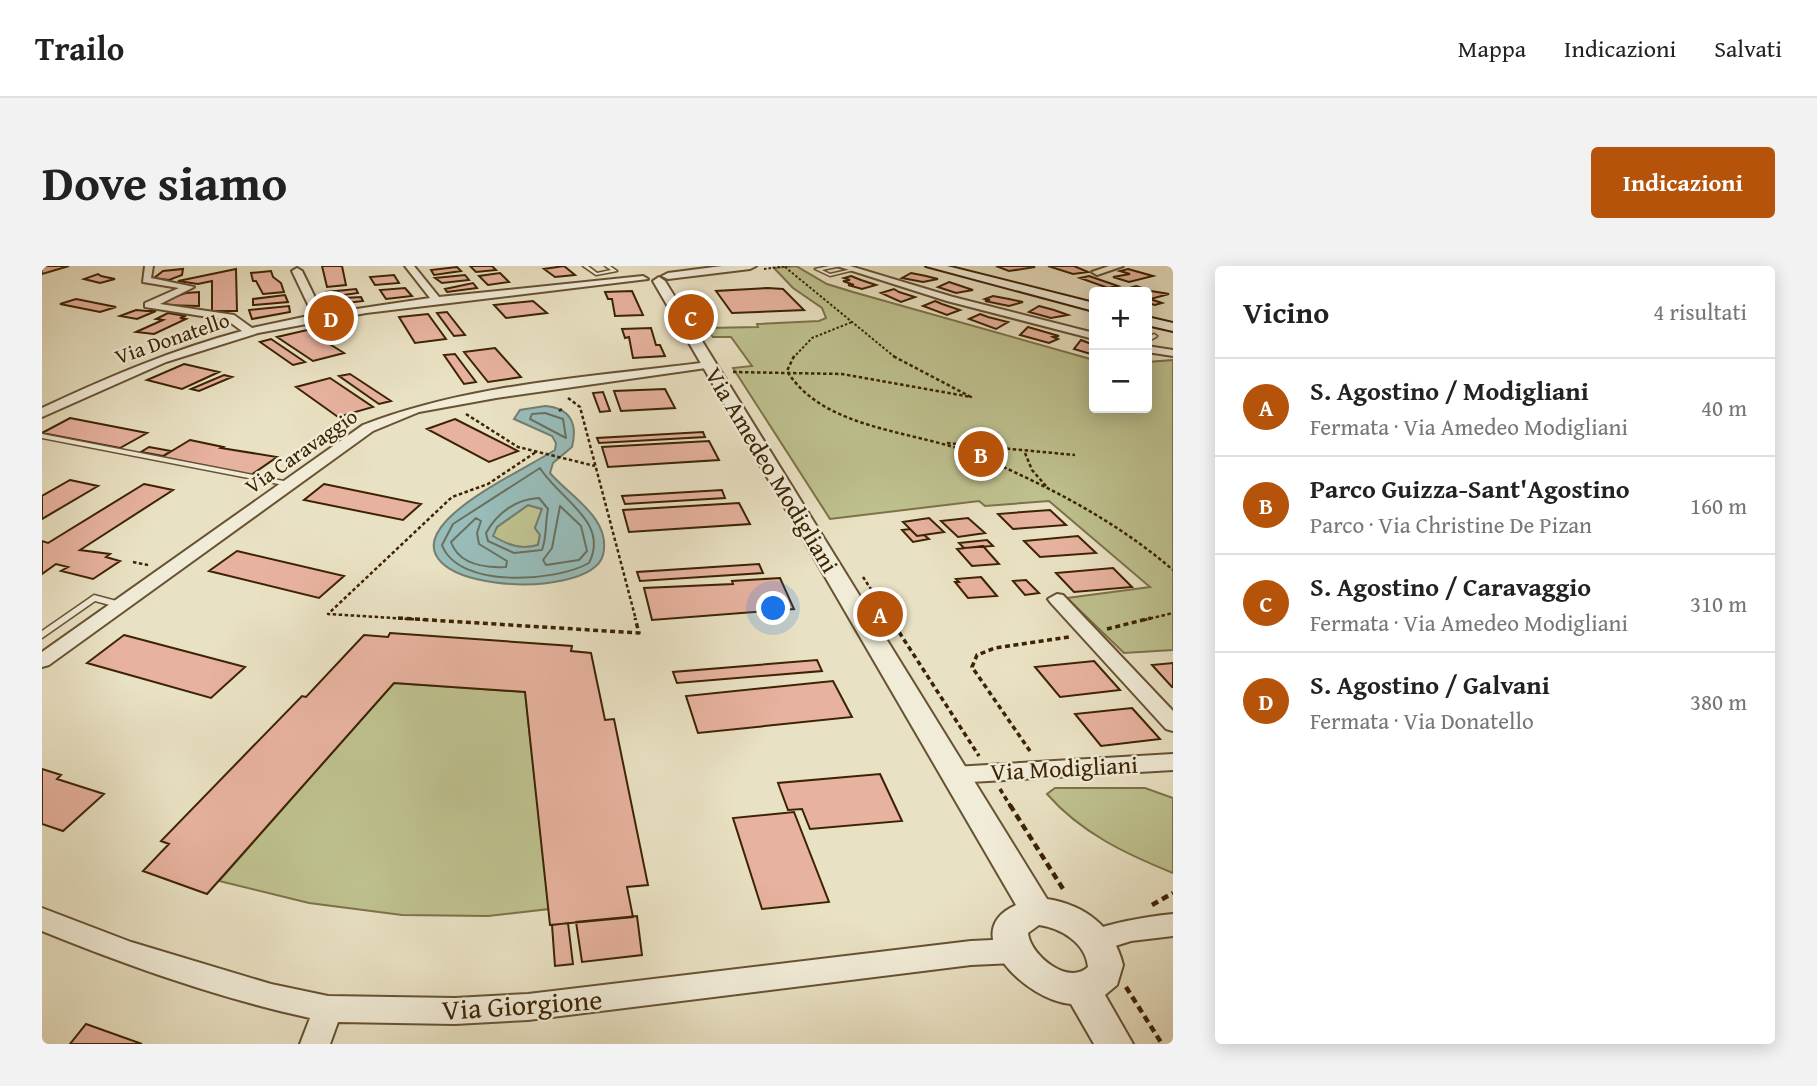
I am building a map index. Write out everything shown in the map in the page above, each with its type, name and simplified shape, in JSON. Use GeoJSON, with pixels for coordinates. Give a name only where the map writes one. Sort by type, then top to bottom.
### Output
{"type":"FeatureCollection","features":[{"type":"Feature","properties":{"kind":"main road"},"geometry":{"type":"LineString","coordinates":[[932,266],[1089,306]]}},
{"type":"Feature","properties":{"kind":"main road"},"geometry":{"type":"LineString","coordinates":[[1152,322],[1173,327]]}},
{"type":"Feature","properties":{"kind":"street"},"geometry":{"type":"LineString","coordinates":[[149,266],[146,280],[188,289],[149,305],[230,317],[251,332]]}},
{"type":"Feature","properties":{"kind":"street"},"geometry":{"type":"LineString","coordinates":[[409,266],[438,302]]}},
{"type":"Feature","properties":{"kind":"street"},"geometry":{"type":"LineString","coordinates":[[840,266],[950,299],[1089,335]]}},
{"type":"Feature","properties":{"kind":"street"},"geometry":{"type":"LineString","coordinates":[[1097,272],[1119,266]]}},
{"type":"Feature","properties":{"kind":"street"},"geometry":{"type":"LineString","coordinates":[[651,276],[751,268]]}},
{"type":"Feature","properties":{"kind":"street"},"geometry":{"type":"LineString","coordinates":[[297,271],[320,318]]}},
{"type":"Feature","properties":{"kind":"street","name":"Via Donatello"},"geometry":{"type":"LineString","coordinates":[[42,413],[146,365],[251,332],[320,318],[651,276]]}},
{"type":"Feature","properties":{"kind":"street","name":"Via Amedeo Modigliani"},"geometry":{"type":"LineString","coordinates":[[651,276],[722,367],[954,775],[1037,911]]}},
{"type":"Feature","properties":{"kind":"street"},"geometry":{"type":"LineString","coordinates":[[1152,350],[1173,353]]}},
{"type":"Feature","properties":{"kind":"street","name":"Via Caravaggio"},"geometry":{"type":"LineString","coordinates":[[42,661],[368,428],[416,409],[496,394],[722,367]]}},
{"type":"Feature","properties":{"kind":"street"},"geometry":{"type":"LineString","coordinates":[[1057,599],[1173,724]]}},
{"type":"Feature","properties":{"kind":"street","name":"Via Modigliani"},"geometry":{"type":"LineString","coordinates":[[954,775],[1173,762]]}},
{"type":"Feature","properties":{"kind":"street"},"geometry":{"type":"LineString","coordinates":[[1037,911],[1055,913],[1071,919],[1096,940],[1105,957],[1105,970],[1094,984],[1065,988],[1037,976],[1014,951],[1010,934],[1014,923],[1024,915],[1037,911]]}},
{"type":"Feature","properties":{"kind":"street","name":"Via Giorgione"},"geometry":{"type":"LineString","coordinates":[[42,919],[128,953],[271,997],[328,1009],[455,1012],[528,1007],[971,953],[1014,951]]}},
{"type":"Feature","properties":{"kind":"street"},"geometry":{"type":"LineString","coordinates":[[1096,940],[1131,930],[1173,925]]}},
{"type":"Feature","properties":{"kind":"street"},"geometry":{"type":"LineString","coordinates":[[1080,988],[1114,1044]]}},
{"type":"Feature","properties":{"kind":"street"},"geometry":{"type":"LineString","coordinates":[[315,1044],[328,1009]]}},
{"type":"Feature","properties":{"kind":"lane"},"geometry":{"type":"LineString","coordinates":[[585,266],[596,274],[615,271],[607,266]]}},
{"type":"Feature","properties":{"kind":"lane"},"geometry":{"type":"LineString","coordinates":[[840,266],[817,269],[830,275],[852,270]]}},
{"type":"Feature","properties":{"kind":"lane"},"geometry":{"type":"LineString","coordinates":[[42,436],[289,484]]}},
{"type":"Feature","properties":{"kind":"lane"},"geometry":{"type":"LineString","coordinates":[[42,635],[94,598],[121,605]]}},
{"type":"Feature","properties":{"kind":"path"},"geometry":{"type":"LineString","coordinates":[[722,367],[871,378],[971,397],[907,365],[785,266],[751,268]]}},
{"type":"Feature","properties":{"kind":"path"},"geometry":{"type":"LineString","coordinates":[[786,371],[795,352],[803,343],[827,330],[852,322]]}},
{"type":"Feature","properties":{"kind":"path"},"geometry":{"type":"LineString","coordinates":[[722,367],[738,383]]}},
{"type":"Feature","properties":{"kind":"path"},"geometry":{"type":"LineString","coordinates":[[786,371],[796,387],[824,407],[942,442],[1053,492],[1151,552],[1173,569]]}},
{"type":"Feature","properties":{"kind":"path"},"geometry":{"type":"LineString","coordinates":[[536,452],[488,484],[452,497],[328,614],[639,633],[580,407],[563,397]]}},
{"type":"Feature","properties":{"kind":"path"},"geometry":{"type":"LineString","coordinates":[[477,411],[465,413],[518,447],[595,466]]}},
{"type":"Feature","properties":{"kind":"path"},"geometry":{"type":"LineString","coordinates":[[942,442],[1025,453],[1075,455]]}},
{"type":"Feature","properties":{"kind":"path"},"geometry":{"type":"LineString","coordinates":[[1025,453],[1032,470],[1053,492]]}},
{"type":"Feature","properties":{"kind":"path"},"geometry":{"type":"LineString","coordinates":[[856,567],[1071,898]]}},
{"type":"Feature","properties":{"kind":"path"},"geometry":{"type":"LineString","coordinates":[[1041,768],[972,667],[977,655],[995,648],[1089,634],[1173,613]]}},
{"type":"Feature","properties":{"kind":"path"},"geometry":{"type":"LineString","coordinates":[[1125,983],[1162,1044]]}},
{"type":"Feature","properties":{"kind":"green space"},"geometry":{"type":"Polygon","coordinates":[[[796,266],[827,284],[1089,359],[1089,413],[1152,413],[1152,362],[1173,360],[1173,650],[1124,653],[1067,598],[1150,587],[1049,501],[985,506],[979,501],[830,519],[733,368],[752,366],[731,337],[713,337],[706,328],[758,327],[757,324],[819,321],[826,318],[822,308],[793,288],[774,268],[796,266]]]}},
{"type":"Feature","properties":{"kind":"green space"},"geometry":{"type":"Polygon","coordinates":[[[528,505],[542,509],[535,528],[540,535],[538,545],[514,546],[492,536],[497,527],[528,505]]]}},
{"type":"Feature","properties":{"kind":"green space"},"geometry":{"type":"Polygon","coordinates":[[[394,683],[525,692],[549,909],[488,916],[402,915],[309,903],[219,881],[394,683]]]}},
{"type":"Feature","properties":{"kind":"green space"},"geometry":{"type":"Polygon","coordinates":[[[1055,788],[1145,788],[1173,798],[1173,873],[1121,850],[1089,831],[1047,794],[1055,788]]]}},
{"type":"Feature","properties":{"kind":"water"},"geometry":{"type":"Polygon","coordinates":[[[554,407],[570,418],[574,431],[572,447],[553,463],[550,473],[587,509],[601,530],[603,555],[590,570],[564,580],[530,584],[495,582],[463,575],[441,562],[434,544],[447,520],[458,510],[484,491],[555,450],[556,443],[552,436],[514,419],[520,410],[554,407]],[[528,505],[497,527],[493,536],[515,546],[538,545],[540,535],[535,528],[542,509],[528,505]]]}},
{"type":"Feature","properties":{"kind":"building"},"geometry":{"type":"Polygon","coordinates":[[[42,266],[69,266],[42,274],[42,266]]]}},
{"type":"Feature","properties":{"kind":"building"},"geometry":{"type":"Polygon","coordinates":[[[322,266],[342,266],[346,285],[327,287],[322,266]]]}},
{"type":"Feature","properties":{"kind":"building"},"geometry":{"type":"Polygon","coordinates":[[[470,266],[492,266],[496,270],[476,272],[470,266]]]}},
{"type":"Feature","properties":{"kind":"building"},"geometry":{"type":"Polygon","coordinates":[[[564,266],[575,275],[555,277],[544,269],[564,266]]]}},
{"type":"Feature","properties":{"kind":"building"},"geometry":{"type":"Polygon","coordinates":[[[996,266],[1031,266],[1035,267],[1009,271],[996,266]]]}},
{"type":"Feature","properties":{"kind":"building"},"geometry":{"type":"Polygon","coordinates":[[[1048,266],[1074,266],[1088,272],[1073,274],[1048,266]]]}},
{"type":"Feature","properties":{"kind":"building"},"geometry":{"type":"Polygon","coordinates":[[[457,267],[461,271],[434,275],[431,270],[457,267]]]}},
{"type":"Feature","properties":{"kind":"building"},"geometry":{"type":"Polygon","coordinates":[[[183,269],[182,275],[169,280],[154,278],[163,271],[183,269]]]}},
{"type":"Feature","properties":{"kind":"building"},"geometry":{"type":"Polygon","coordinates":[[[236,269],[237,311],[212,311],[212,281],[198,284],[178,281],[236,269]]]}},
{"type":"Feature","properties":{"kind":"building"},"geometry":{"type":"Polygon","coordinates":[[[1128,269],[1153,276],[1129,282],[1113,277],[1130,274],[1120,271],[1128,269]]]}},
{"type":"Feature","properties":{"kind":"building"},"geometry":{"type":"Polygon","coordinates":[[[271,271],[273,277],[281,283],[284,292],[263,294],[256,281],[253,281],[251,273],[271,271]]]}},
{"type":"Feature","properties":{"kind":"building"},"geometry":{"type":"Polygon","coordinates":[[[500,273],[509,282],[488,285],[479,276],[500,273]]]}},
{"type":"Feature","properties":{"kind":"building"},"geometry":{"type":"Polygon","coordinates":[[[911,273],[938,279],[923,282],[902,278],[911,273]]]}},
{"type":"Feature","properties":{"kind":"building"},"geometry":{"type":"Polygon","coordinates":[[[98,274],[115,279],[100,283],[84,279],[98,274]]]}},
{"type":"Feature","properties":{"kind":"building"},"geometry":{"type":"Polygon","coordinates":[[[394,275],[399,283],[375,285],[370,277],[394,275]]]}},
{"type":"Feature","properties":{"kind":"building"},"geometry":{"type":"Polygon","coordinates":[[[465,275],[469,280],[442,283],[435,278],[465,275]]]}},
{"type":"Feature","properties":{"kind":"building"},"geometry":{"type":"Polygon","coordinates":[[[851,276],[876,285],[862,289],[848,285],[854,285],[843,281],[850,280],[844,278],[851,276]]]}},
{"type":"Feature","properties":{"kind":"building"},"geometry":{"type":"Polygon","coordinates":[[[1089,276],[1118,286],[1105,287],[1080,278],[1089,276]]]}},
{"type":"Feature","properties":{"kind":"building"},"geometry":{"type":"Polygon","coordinates":[[[949,282],[973,290],[956,293],[938,287],[949,282]]]}},
{"type":"Feature","properties":{"kind":"building"},"geometry":{"type":"Polygon","coordinates":[[[473,283],[477,288],[447,292],[445,289],[473,283]]]}},
{"type":"Feature","properties":{"kind":"building"},"geometry":{"type":"Polygon","coordinates":[[[405,288],[412,296],[386,299],[380,290],[405,288]]]}},
{"type":"Feature","properties":{"kind":"building"},"geometry":{"type":"Polygon","coordinates":[[[356,289],[358,293],[343,295],[344,298],[361,297],[363,301],[331,305],[328,302],[326,292],[356,289]]]}},
{"type":"Feature","properties":{"kind":"building"},"geometry":{"type":"Polygon","coordinates":[[[783,289],[804,310],[732,313],[716,291],[783,289]]]}},
{"type":"Feature","properties":{"kind":"building"},"geometry":{"type":"Polygon","coordinates":[[[894,289],[915,297],[901,302],[881,293],[894,289]]]}},
{"type":"Feature","properties":{"kind":"building"},"geometry":{"type":"Polygon","coordinates":[[[632,291],[643,315],[615,316],[612,299],[608,299],[605,292],[632,291]]]}},
{"type":"Feature","properties":{"kind":"building"},"geometry":{"type":"Polygon","coordinates":[[[1152,291],[1169,294],[1152,298],[1152,291]]]}},
{"type":"Feature","properties":{"kind":"building"},"geometry":{"type":"Polygon","coordinates":[[[199,292],[199,306],[160,305],[162,301],[186,293],[199,292]]]}},
{"type":"Feature","properties":{"kind":"building"},"geometry":{"type":"Polygon","coordinates":[[[285,295],[288,302],[253,305],[253,299],[285,295]]]}},
{"type":"Feature","properties":{"kind":"building"},"geometry":{"type":"Polygon","coordinates":[[[993,296],[1023,302],[1009,306],[985,301],[993,296]]]}},
{"type":"Feature","properties":{"kind":"building"},"geometry":{"type":"Polygon","coordinates":[[[76,299],[116,307],[100,312],[60,304],[76,299]]]}},
{"type":"Feature","properties":{"kind":"building"},"geometry":{"type":"Polygon","coordinates":[[[533,301],[547,313],[506,318],[494,305],[533,301]]]}},
{"type":"Feature","properties":{"kind":"building"},"geometry":{"type":"Polygon","coordinates":[[[935,301],[960,310],[947,315],[923,306],[935,301]]]}},
{"type":"Feature","properties":{"kind":"building"},"geometry":{"type":"Polygon","coordinates":[[[289,306],[290,312],[252,319],[249,310],[289,306]]]}},
{"type":"Feature","properties":{"kind":"building"},"geometry":{"type":"Polygon","coordinates":[[[1039,306],[1068,315],[1051,318],[1029,312],[1039,306]]]}},
{"type":"Feature","properties":{"kind":"building"},"geometry":{"type":"Polygon","coordinates":[[[136,310],[156,311],[137,319],[120,316],[136,310]]]}},
{"type":"Feature","properties":{"kind":"building"},"geometry":{"type":"Polygon","coordinates":[[[447,312],[465,335],[454,336],[437,313],[447,312]]]}},
{"type":"Feature","properties":{"kind":"building"},"geometry":{"type":"Polygon","coordinates":[[[168,313],[186,316],[180,318],[186,319],[154,334],[136,332],[163,320],[156,319],[168,313]]]}},
{"type":"Feature","properties":{"kind":"building"},"geometry":{"type":"Polygon","coordinates":[[[428,314],[446,339],[415,343],[399,317],[428,314]]]}},
{"type":"Feature","properties":{"kind":"building"},"geometry":{"type":"Polygon","coordinates":[[[980,314],[1008,322],[996,329],[969,319],[980,314]]]}},
{"type":"Feature","properties":{"kind":"building"},"geometry":{"type":"Polygon","coordinates":[[[1028,327],[1059,336],[1053,337],[1058,339],[1049,343],[1020,335],[1028,327]]]}},
{"type":"Feature","properties":{"kind":"building"},"geometry":{"type":"Polygon","coordinates":[[[651,328],[656,345],[660,345],[665,356],[633,358],[629,337],[625,338],[622,329],[651,328]]]}},
{"type":"Feature","properties":{"kind":"building"},"geometry":{"type":"Polygon","coordinates":[[[307,330],[344,353],[313,361],[277,337],[307,330]]]}},
{"type":"Feature","properties":{"kind":"building"},"geometry":{"type":"Polygon","coordinates":[[[271,339],[305,362],[293,365],[260,342],[271,339]]]}},
{"type":"Feature","properties":{"kind":"building"},"geometry":{"type":"Polygon","coordinates":[[[1081,340],[1089,343],[1089,354],[1074,349],[1081,340]]]}},
{"type":"Feature","properties":{"kind":"building"},"geometry":{"type":"Polygon","coordinates":[[[495,348],[521,377],[488,382],[464,352],[495,348]]]}},
{"type":"Feature","properties":{"kind":"building"},"geometry":{"type":"Polygon","coordinates":[[[455,354],[476,382],[464,384],[444,355],[455,354]]]}},
{"type":"Feature","properties":{"kind":"building"},"geometry":{"type":"Polygon","coordinates":[[[184,364],[219,372],[182,389],[147,380],[184,364]]]}},
{"type":"Feature","properties":{"kind":"building"},"geometry":{"type":"Polygon","coordinates":[[[350,374],[391,401],[379,404],[339,376],[350,374]]]}},
{"type":"Feature","properties":{"kind":"building"},"geometry":{"type":"Polygon","coordinates":[[[224,375],[232,377],[199,391],[191,389],[224,375]]]}},
{"type":"Feature","properties":{"kind":"building"},"geometry":{"type":"Polygon","coordinates":[[[330,378],[373,407],[338,417],[296,387],[330,378]]]}},
{"type":"Feature","properties":{"kind":"building"},"geometry":{"type":"Polygon","coordinates":[[[665,389],[675,408],[621,411],[614,391],[665,389]]]}},
{"type":"Feature","properties":{"kind":"building"},"geometry":{"type":"Polygon","coordinates":[[[603,392],[610,411],[600,412],[593,393],[603,392]]]}},
{"type":"Feature","properties":{"kind":"building"},"geometry":{"type":"Polygon","coordinates":[[[70,418],[147,433],[120,448],[42,433],[70,418]]]}},
{"type":"Feature","properties":{"kind":"building"},"geometry":{"type":"Polygon","coordinates":[[[455,419],[518,451],[489,462],[427,429],[455,419]]]}},
{"type":"Feature","properties":{"kind":"building"},"geometry":{"type":"Polygon","coordinates":[[[703,432],[705,437],[599,443],[597,438],[703,432]]]}},
{"type":"Feature","properties":{"kind":"building"},"geometry":{"type":"Polygon","coordinates":[[[190,440],[277,457],[251,475],[162,457],[190,440]]]}},
{"type":"Feature","properties":{"kind":"building"},"geometry":{"type":"Polygon","coordinates":[[[709,441],[719,460],[608,467],[602,447],[709,441]]]}},
{"type":"Feature","properties":{"kind":"building"},"geometry":{"type":"Polygon","coordinates":[[[149,447],[171,451],[163,456],[141,452],[149,447]]]}},
{"type":"Feature","properties":{"kind":"building"},"geometry":{"type":"Polygon","coordinates":[[[70,480],[98,486],[42,519],[42,496],[70,480]]]}},
{"type":"Feature","properties":{"kind":"building"},"geometry":{"type":"Polygon","coordinates":[[[144,484],[173,490],[80,550],[110,554],[106,557],[120,561],[93,579],[61,571],[68,567],[56,564],[42,574],[42,541],[48,543],[144,484]]]}},
{"type":"Feature","properties":{"kind":"building"},"geometry":{"type":"Polygon","coordinates":[[[324,484],[421,504],[403,520],[304,500],[324,484]]]}},
{"type":"Feature","properties":{"kind":"building"},"geometry":{"type":"Polygon","coordinates":[[[722,490],[725,498],[625,504],[622,496],[722,490]]]}},
{"type":"Feature","properties":{"kind":"building"},"geometry":{"type":"Polygon","coordinates":[[[739,503],[750,524],[629,532],[623,510],[739,503]]]}},
{"type":"Feature","properties":{"kind":"building"},"geometry":{"type":"Polygon","coordinates":[[[1050,510],[1066,525],[1013,529],[998,514],[1050,510]]]}},
{"type":"Feature","properties":{"kind":"building"},"geometry":{"type":"Polygon","coordinates":[[[929,518],[944,532],[917,536],[903,522],[929,518]]]}},
{"type":"Feature","properties":{"kind":"building"},"geometry":{"type":"Polygon","coordinates":[[[968,518],[985,533],[958,537],[941,521],[968,518]]]}},
{"type":"Feature","properties":{"kind":"building"},"geometry":{"type":"Polygon","coordinates":[[[910,529],[917,536],[924,535],[929,539],[913,542],[902,530],[910,529]]]}},
{"type":"Feature","properties":{"kind":"building"},"geometry":{"type":"Polygon","coordinates":[[[1078,536],[1096,553],[1040,557],[1024,541],[1078,536]]]}},
{"type":"Feature","properties":{"kind":"building"},"geometry":{"type":"Polygon","coordinates":[[[987,540],[993,546],[964,548],[959,543],[987,540]]]}},
{"type":"Feature","properties":{"kind":"building"},"geometry":{"type":"Polygon","coordinates":[[[983,546],[999,564],[972,566],[957,549],[983,546]]]}},
{"type":"Feature","properties":{"kind":"building"},"geometry":{"type":"Polygon","coordinates":[[[237,551],[344,576],[319,598],[209,571],[237,551]]]}},
{"type":"Feature","properties":{"kind":"building"},"geometry":{"type":"Polygon","coordinates":[[[759,564],[763,573],[640,581],[637,572],[759,564]]]}},
{"type":"Feature","properties":{"kind":"building"},"geometry":{"type":"Polygon","coordinates":[[[1113,568],[1132,587],[1074,592],[1056,573],[1113,568]]]}},
{"type":"Feature","properties":{"kind":"building"},"geometry":{"type":"Polygon","coordinates":[[[981,577],[997,596],[968,598],[955,582],[959,582],[956,579],[981,577]]]}},
{"type":"Feature","properties":{"kind":"building"},"geometry":{"type":"Polygon","coordinates":[[[780,578],[794,609],[652,620],[644,588],[733,584],[732,581],[780,578]]]}},
{"type":"Feature","properties":{"kind":"building"},"geometry":{"type":"Polygon","coordinates":[[[1026,580],[1039,593],[1025,595],[1013,581],[1026,580]]]}},
{"type":"Feature","properties":{"kind":"building"},"geometry":{"type":"Polygon","coordinates":[[[390,633],[572,646],[571,651],[591,653],[605,720],[614,719],[648,885],[627,887],[633,917],[550,925],[525,692],[394,683],[207,894],[143,871],[169,844],[161,841],[302,696],[306,697],[364,635],[388,637],[390,633]]]}},
{"type":"Feature","properties":{"kind":"building"},"geometry":{"type":"Polygon","coordinates":[[[124,635],[245,667],[211,698],[87,663],[124,635]]]}},
{"type":"Feature","properties":{"kind":"building"},"geometry":{"type":"Polygon","coordinates":[[[817,660],[822,671],[677,683],[673,672],[817,660]]]}},
{"type":"Feature","properties":{"kind":"building"},"geometry":{"type":"Polygon","coordinates":[[[1094,661],[1120,690],[1060,697],[1035,667],[1094,661]]]}},
{"type":"Feature","properties":{"kind":"building"},"geometry":{"type":"Polygon","coordinates":[[[1173,663],[1173,687],[1172,687],[1152,665],[1173,663]]]}},
{"type":"Feature","properties":{"kind":"building"},"geometry":{"type":"Polygon","coordinates":[[[833,681],[852,717],[698,733],[686,696],[833,681]]]}},
{"type":"Feature","properties":{"kind":"building"},"geometry":{"type":"Polygon","coordinates":[[[1132,708],[1160,739],[1101,746],[1075,714],[1132,708]]]}},
{"type":"Feature","properties":{"kind":"building"},"geometry":{"type":"Polygon","coordinates":[[[42,769],[61,775],[57,779],[104,794],[63,831],[42,824],[42,769]]]}},
{"type":"Feature","properties":{"kind":"building"},"geometry":{"type":"Polygon","coordinates":[[[880,774],[902,821],[810,829],[802,809],[788,810],[778,783],[880,774]]]}},
{"type":"Feature","properties":{"kind":"building"},"geometry":{"type":"Polygon","coordinates":[[[794,812],[829,902],[762,909],[733,818],[794,812]]]}},
{"type":"Feature","properties":{"kind":"building"},"geometry":{"type":"Polygon","coordinates":[[[637,916],[642,955],[582,962],[576,922],[637,916]]]}},
{"type":"Feature","properties":{"kind":"building"},"geometry":{"type":"Polygon","coordinates":[[[568,923],[573,964],[555,966],[552,925],[568,923]]]}},
{"type":"Feature","properties":{"kind":"building"},"geometry":{"type":"Polygon","coordinates":[[[86,1024],[142,1044],[70,1044],[86,1024]]]}},
{"type":"Feature","properties":{"kind":"place","name":"S. Agostino / Caravaggio"},"geometry":{"type":"Point","coordinates":[691,317]}},
{"type":"Feature","properties":{"kind":"place","name":"S. Agostino / Galvani"},"geometry":{"type":"Point","coordinates":[331,318]}},
{"type":"Feature","properties":{"kind":"place","name":"Parco Guizza-Sant'Agostino"},"geometry":{"type":"Point","coordinates":[981,454]}},
{"type":"Feature","properties":{"kind":"place","name":"S. Agostino / Modigliani"},"geometry":{"type":"Point","coordinates":[880,614]}}]}
